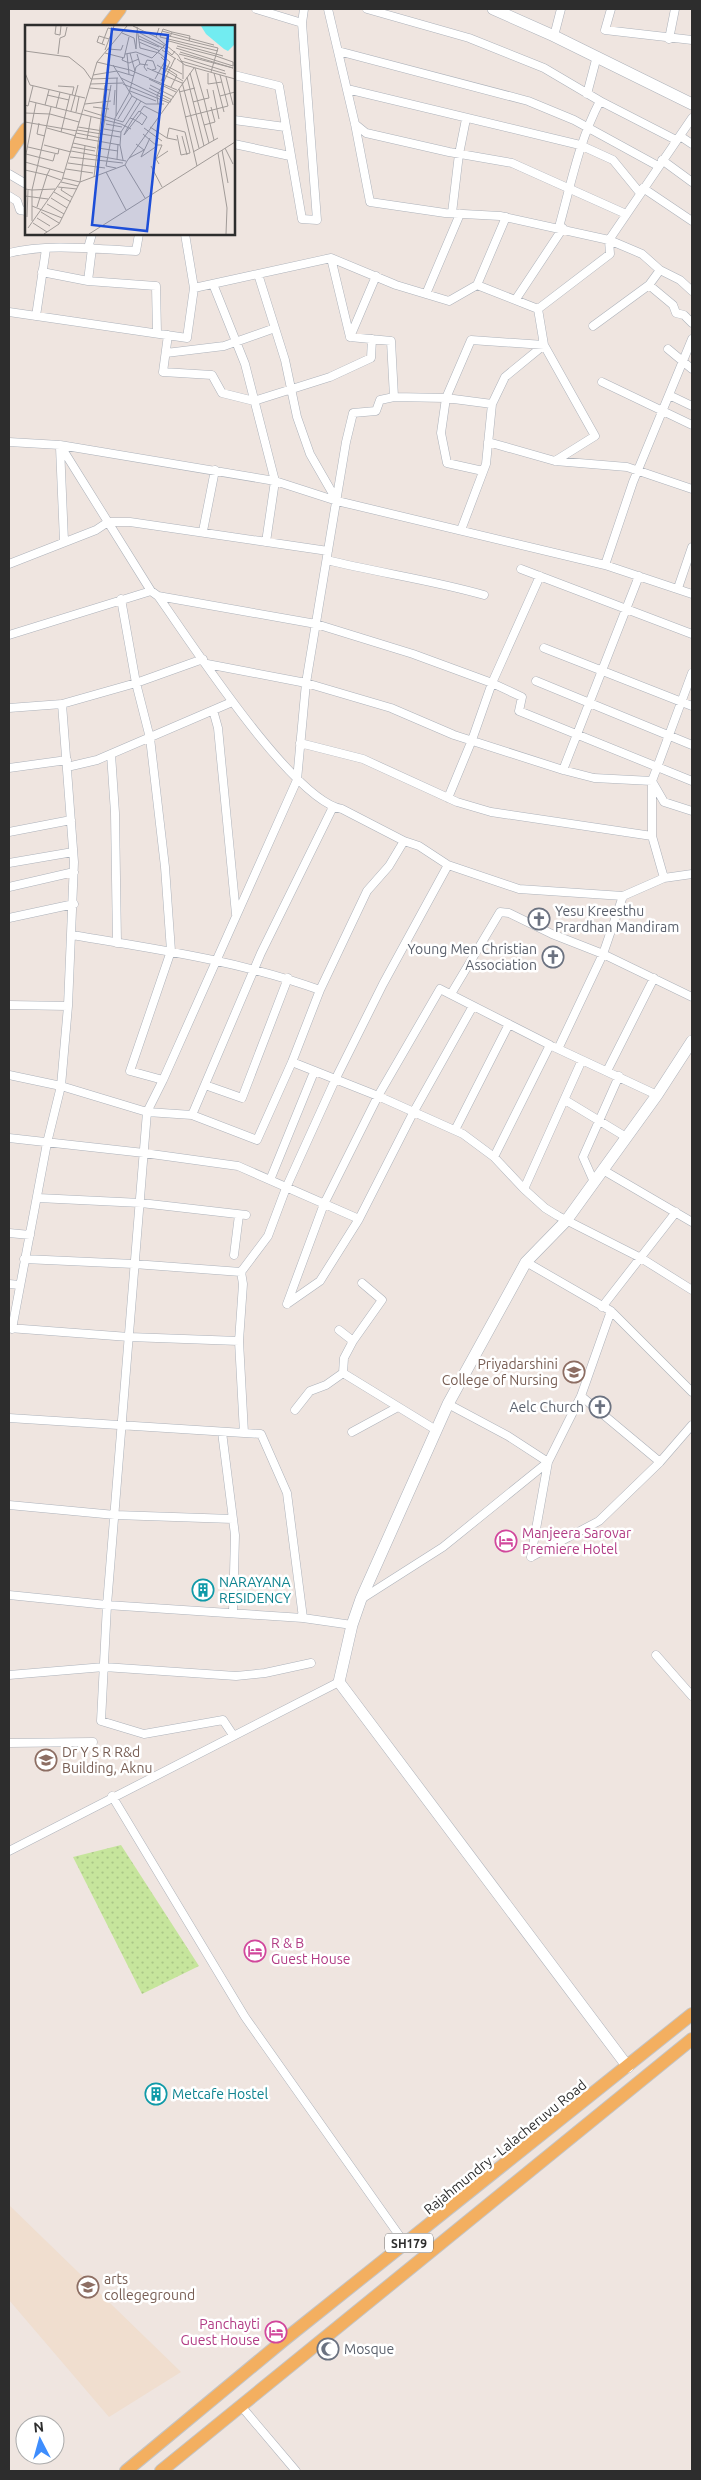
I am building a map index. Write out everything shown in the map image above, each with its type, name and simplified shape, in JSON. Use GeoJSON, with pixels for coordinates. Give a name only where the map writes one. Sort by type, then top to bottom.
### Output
{"type":"FeatureCollection","features":[{"type":"Feature","properties":{"kind":"main road"},"geometry":{"type":"LineString","coordinates":[[108,25],[120,9]]}},
{"type":"Feature","properties":{"kind":"main road"},"geometry":{"type":"LineString","coordinates":[[9,153],[25,132]]}},
{"type":"Feature","properties":{"kind":"main road","name":"Rajahmundry - Lalacheruvu Road"},"geometry":{"type":"LineString","coordinates":[[126,2471],[284,2340],[628,2068],[692,2014]]}},
{"type":"Feature","properties":{"kind":"main road","name":"SH179"},"geometry":{"type":"LineString","coordinates":[[161,2471],[692,2039]]}},
{"type":"Feature","properties":{"kind":"street"},"geometry":{"type":"LineString","coordinates":[[256,9],[302,23]]}},
{"type":"Feature","properties":{"kind":"street"},"geometry":{"type":"LineString","coordinates":[[235,75],[279,86],[302,219],[317,220],[302,23],[304,9]]}},
{"type":"Feature","properties":{"kind":"street"},"geometry":{"type":"LineString","coordinates":[[328,9],[355,124],[370,202],[456,214],[506,217],[609,240],[642,254],[660,270],[680,280],[692,291]]}},
{"type":"Feature","properties":{"kind":"street"},"geometry":{"type":"LineString","coordinates":[[367,9],[468,38],[544,68],[600,101],[692,144]]}},
{"type":"Feature","properties":{"kind":"street"},"geometry":{"type":"LineString","coordinates":[[493,9],[598,56],[692,104]]}},
{"type":"Feature","properties":{"kind":"street"},"geometry":{"type":"LineString","coordinates":[[553,35],[561,9]]}},
{"type":"Feature","properties":{"kind":"street"},"geometry":{"type":"LineString","coordinates":[[611,9],[605,30],[669,39],[692,40]]}},
{"type":"Feature","properties":{"kind":"street"},"geometry":{"type":"LineString","coordinates":[[669,39],[676,9]]}},
{"type":"Feature","properties":{"kind":"street"},"geometry":{"type":"LineString","coordinates":[[338,51],[528,101],[660,163],[692,182]]}},
{"type":"Feature","properties":{"kind":"street"},"geometry":{"type":"LineString","coordinates":[[588,94],[598,56]]}},
{"type":"Feature","properties":{"kind":"street"},"geometry":{"type":"LineString","coordinates":[[347,89],[580,145],[613,160],[641,190],[691,217]]}},
{"type":"Feature","properties":{"kind":"street"},"geometry":{"type":"LineString","coordinates":[[516,300],[561,228],[580,145],[586,127],[600,101]]}},
{"type":"Feature","properties":{"kind":"street"},"geometry":{"type":"LineString","coordinates":[[538,309],[610,254],[609,240],[641,190],[692,118]]}},
{"type":"Feature","properties":{"kind":"street"},"geometry":{"type":"LineString","coordinates":[[426,294],[456,214],[459,154],[466,119]]}},
{"type":"Feature","properties":{"kind":"street"},"geometry":{"type":"LineString","coordinates":[[235,120],[285,127]]}},
{"type":"Feature","properties":{"kind":"street"},"geometry":{"type":"LineString","coordinates":[[355,124],[366,133],[459,154],[512,163],[626,214]]}},
{"type":"Feature","properties":{"kind":"street"},"geometry":{"type":"LineString","coordinates":[[235,144],[290,156]]}},
{"type":"Feature","properties":{"kind":"street"},"geometry":{"type":"LineString","coordinates":[[9,174],[25,183]]}},
{"type":"Feature","properties":{"kind":"street"},"geometry":{"type":"LineString","coordinates":[[9,196],[17,201],[20,210],[25,211]]}},
{"type":"Feature","properties":{"kind":"street"},"geometry":{"type":"LineString","coordinates":[[194,288],[332,258],[376,276],[449,301],[477,286],[506,217]]}},
{"type":"Feature","properties":{"kind":"street"},"geometry":{"type":"LineString","coordinates":[[88,281],[92,235]]}},
{"type":"Feature","properties":{"kind":"street"},"geometry":{"type":"LineString","coordinates":[[9,253],[24,249],[46,248],[136,251],[139,235]]}},
{"type":"Feature","properties":{"kind":"street"},"geometry":{"type":"LineString","coordinates":[[9,312],[188,338],[194,288],[185,235]]}},
{"type":"Feature","properties":{"kind":"street"},"geometry":{"type":"LineString","coordinates":[[36,316],[46,248]]}},
{"type":"Feature","properties":{"kind":"street"},"geometry":{"type":"LineString","coordinates":[[332,258],[350,337]]}},
{"type":"Feature","properties":{"kind":"street"},"geometry":{"type":"LineString","coordinates":[[593,326],[649,285],[660,270]]}},
{"type":"Feature","properties":{"kind":"street"},"geometry":{"type":"LineString","coordinates":[[42,272],[88,281],[156,286],[157,333]]}},
{"type":"Feature","properties":{"kind":"street"},"geometry":{"type":"LineString","coordinates":[[258,274],[275,328],[297,417],[310,454],[337,501]]}},
{"type":"Feature","properties":{"kind":"street"},"geometry":{"type":"LineString","coordinates":[[350,337],[376,276]]}},
{"type":"Feature","properties":{"kind":"street"},"geometry":{"type":"LineString","coordinates":[[213,284],[245,364],[275,481],[266,542]]}},
{"type":"Feature","properties":{"kind":"street"},"geometry":{"type":"LineString","coordinates":[[649,285],[673,305],[676,313],[684,315],[692,323]]}},
{"type":"Feature","properties":{"kind":"street"},"geometry":{"type":"LineString","coordinates":[[477,286],[538,309]]}},
{"type":"Feature","properties":{"kind":"street"},"geometry":{"type":"LineString","coordinates":[[538,309],[544,345],[594,436],[555,461]]}},
{"type":"Feature","properties":{"kind":"street"},"geometry":{"type":"LineString","coordinates":[[166,353],[224,346],[275,328]]}},
{"type":"Feature","properties":{"kind":"street"},"geometry":{"type":"LineString","coordinates":[[168,335],[163,372],[212,375],[222,393],[254,401],[330,377],[370,358],[372,339]]}},
{"type":"Feature","properties":{"kind":"street"},"geometry":{"type":"LineString","coordinates":[[350,337],[391,340],[394,397]]}},
{"type":"Feature","properties":{"kind":"street"},"geometry":{"type":"LineString","coordinates":[[605,565],[638,470],[692,339]]}},
{"type":"Feature","properties":{"kind":"street"},"geometry":{"type":"LineString","coordinates":[[483,471],[447,462],[440,434],[446,398],[471,340],[544,345]]}},
{"type":"Feature","properties":{"kind":"street"},"geometry":{"type":"LineString","coordinates":[[461,530],[483,471],[492,404],[505,377],[544,345]]}},
{"type":"Feature","properties":{"kind":"street"},"geometry":{"type":"LineString","coordinates":[[668,349],[692,369]]}},
{"type":"Feature","properties":{"kind":"street"},"geometry":{"type":"LineString","coordinates":[[602,382],[692,425]]}},
{"type":"Feature","properties":{"kind":"street"},"geometry":{"type":"LineString","coordinates":[[669,396],[692,406]]}},
{"type":"Feature","properties":{"kind":"street"},"geometry":{"type":"LineString","coordinates":[[233,1735],[223,1720],[144,1734],[101,1721],[107,1604],[147,1112],[296,780],[306,683],[346,442],[353,413],[376,411],[380,400],[394,397],[446,398],[492,404]]}},
{"type":"Feature","properties":{"kind":"street"},"geometry":{"type":"LineString","coordinates":[[9,442],[60,445],[275,481],[337,501],[605,565],[692,594]]}},
{"type":"Feature","properties":{"kind":"street"},"geometry":{"type":"LineString","coordinates":[[488,442],[555,461],[627,467],[692,490]]}},
{"type":"Feature","properties":{"kind":"street"},"geometry":{"type":"LineString","coordinates":[[60,445],[151,591],[158,596],[232,702],[296,780],[333,807],[342,808],[404,841],[420,846],[448,864],[520,889],[623,896],[664,878],[692,874]]}},
{"type":"Feature","properties":{"kind":"street"},"geometry":{"type":"LineString","coordinates":[[60,445],[64,541]]}},
{"type":"Feature","properties":{"kind":"street"},"geometry":{"type":"LineString","coordinates":[[203,531],[214,470]]}},
{"type":"Feature","properties":{"kind":"street"},"geometry":{"type":"LineString","coordinates":[[9,564],[96,530],[108,522],[130,522],[203,531],[328,551]]}},
{"type":"Feature","properties":{"kind":"street"},"geometry":{"type":"LineString","coordinates":[[678,588],[692,547]]}},
{"type":"Feature","properties":{"kind":"street"},"geometry":{"type":"LineString","coordinates":[[327,560],[371,571],[434,581],[484,595]]}},
{"type":"Feature","properties":{"kind":"street"},"geometry":{"type":"LineString","coordinates":[[521,568],[692,634]]}},
{"type":"Feature","properties":{"kind":"street"},"geometry":{"type":"LineString","coordinates":[[448,798],[492,684],[540,576]]}},
{"type":"Feature","properties":{"kind":"street"},"geometry":{"type":"LineString","coordinates":[[563,770],[639,576]]}},
{"type":"Feature","properties":{"kind":"street"},"geometry":{"type":"LineString","coordinates":[[9,635],[121,598],[151,591]]}},
{"type":"Feature","properties":{"kind":"street"},"geometry":{"type":"LineString","coordinates":[[158,596],[316,624],[413,654],[522,697],[519,712],[692,781]]}},
{"type":"Feature","properties":{"kind":"street"},"geometry":{"type":"LineString","coordinates":[[121,598],[136,683],[150,738],[166,867],[171,952],[130,1071],[163,1080]]}},
{"type":"Feature","properties":{"kind":"street"},"geometry":{"type":"LineString","coordinates":[[544,648],[692,706]]}},
{"type":"Feature","properties":{"kind":"street"},"geometry":{"type":"LineString","coordinates":[[9,708],[62,704],[205,662],[306,683],[391,708],[471,740],[563,770],[594,778],[652,781]]}},
{"type":"Feature","properties":{"kind":"street"},"geometry":{"type":"LineString","coordinates":[[664,878],[652,836],[652,781],[692,673]]}},
{"type":"Feature","properties":{"kind":"street"},"geometry":{"type":"LineString","coordinates":[[536,681],[692,745]]}},
{"type":"Feature","properties":{"kind":"street"},"geometry":{"type":"LineString","coordinates":[[9,768],[67,764],[111,754],[232,702]]}},
{"type":"Feature","properties":{"kind":"street"},"geometry":{"type":"LineString","coordinates":[[62,704],[74,872],[68,1006],[61,1086],[47,1144],[38,1198],[10,1329],[129,1337],[240,1341]]}},
{"type":"Feature","properties":{"kind":"street"},"geometry":{"type":"LineString","coordinates":[[212,710],[218,728],[236,916]]}},
{"type":"Feature","properties":{"kind":"street"},"geometry":{"type":"LineString","coordinates":[[300,743],[363,759],[448,798],[491,812],[652,836]]}},
{"type":"Feature","properties":{"kind":"street"},"geometry":{"type":"LineString","coordinates":[[111,754],[115,813],[117,942]]}},
{"type":"Feature","properties":{"kind":"street"},"geometry":{"type":"LineString","coordinates":[[652,781],[664,802],[692,811]]}},
{"type":"Feature","properties":{"kind":"street"},"geometry":{"type":"LineString","coordinates":[[192,1115],[254,970],[333,807]]}},
{"type":"Feature","properties":{"kind":"street"},"geometry":{"type":"LineString","coordinates":[[9,832],[71,820]]}},
{"type":"Feature","properties":{"kind":"street"},"geometry":{"type":"LineString","coordinates":[[9,1075],[61,1086],[147,1112],[192,1115],[257,1140],[292,1062],[320,990],[367,891],[389,866],[404,841]]}},
{"type":"Feature","properties":{"kind":"street"},"geometry":{"type":"LineString","coordinates":[[9,863],[73,852]]}},
{"type":"Feature","properties":{"kind":"street"},"geometry":{"type":"LineString","coordinates":[[244,1433],[240,1341],[244,1284],[242,1272],[268,1236],[286,1188],[336,1080],[383,984],[448,864]]}},
{"type":"Feature","properties":{"kind":"street"},"geometry":{"type":"LineString","coordinates":[[9,887],[74,872]]}},
{"type":"Feature","properties":{"kind":"street"},"geometry":{"type":"LineString","coordinates":[[558,1049],[603,954],[623,896]]}},
{"type":"Feature","properties":{"kind":"street"},"geometry":{"type":"LineString","coordinates":[[9,918],[74,904]]}},
{"type":"Feature","properties":{"kind":"street"},"geometry":{"type":"LineString","coordinates":[[451,994],[500,912],[509,913],[552,934],[603,954],[692,997]]}},
{"type":"Feature","properties":{"kind":"street"},"geometry":{"type":"LineString","coordinates":[[72,936],[216,960],[288,978],[320,990]]}},
{"type":"Feature","properties":{"kind":"street"},"geometry":{"type":"LineString","coordinates":[[205,1085],[242,1098],[288,978]]}},
{"type":"Feature","properties":{"kind":"street"},"geometry":{"type":"LineString","coordinates":[[607,1071],[654,978]]}},
{"type":"Feature","properties":{"kind":"street"},"geometry":{"type":"LineString","coordinates":[[473,1006],[413,1113],[359,1218],[320,1281],[287,1304],[324,1204],[378,1096],[440,989],[558,1049],[658,1095]]}},
{"type":"Feature","properties":{"kind":"street"},"geometry":{"type":"LineString","coordinates":[[9,1005],[68,1006]]}},
{"type":"Feature","properties":{"kind":"street"},"geometry":{"type":"LineString","coordinates":[[455,1130],[508,1024]]}},
{"type":"Feature","properties":{"kind":"street"},"geometry":{"type":"LineString","coordinates":[[9,1851],[112,1796],[338,1682],[352,1625],[361,1599],[436,1430],[448,1404],[526,1262],[566,1221],[658,1095],[692,1041]]}},
{"type":"Feature","properties":{"kind":"street"},"geometry":{"type":"LineString","coordinates":[[494,1157],[550,1045]]}},
{"type":"Feature","properties":{"kind":"street"},"geometry":{"type":"LineString","coordinates":[[524,1189],[582,1060]]}},
{"type":"Feature","properties":{"kind":"street"},"geometry":{"type":"LineString","coordinates":[[292,1062],[378,1096],[463,1134],[494,1157],[545,1208],[566,1221],[641,1258],[692,1290]]}},
{"type":"Feature","properties":{"kind":"street"},"geometry":{"type":"LineString","coordinates":[[270,1180],[314,1072]]}},
{"type":"Feature","properties":{"kind":"street"},"geometry":{"type":"LineString","coordinates":[[594,1182],[583,1156],[619,1076]]}},
{"type":"Feature","properties":{"kind":"street"},"geometry":{"type":"LineString","coordinates":[[565,1100],[626,1137]]}},
{"type":"Feature","properties":{"kind":"street"},"geometry":{"type":"LineString","coordinates":[[9,1145],[9,1138],[238,1166],[359,1218]]}},
{"type":"Feature","properties":{"kind":"street"},"geometry":{"type":"LineString","coordinates":[[603,1170],[692,1222]]}},
{"type":"Feature","properties":{"kind":"street"},"geometry":{"type":"LineString","coordinates":[[38,1198],[141,1203],[243,1215],[234,1255]]}},
{"type":"Feature","properties":{"kind":"street"},"geometry":{"type":"LineString","coordinates":[[602,1307],[676,1212]]}},
{"type":"Feature","properties":{"kind":"street"},"geometry":{"type":"LineString","coordinates":[[9,1233],[30,1235]]}},
{"type":"Feature","properties":{"kind":"street"},"geometry":{"type":"LineString","coordinates":[[24,1260],[134,1264],[242,1272]]}},
{"type":"Feature","properties":{"kind":"street"},"geometry":{"type":"LineString","coordinates":[[526,1262],[611,1311],[692,1392]]}},
{"type":"Feature","properties":{"kind":"street"},"geometry":{"type":"LineString","coordinates":[[343,1373],[344,1358],[353,1341],[382,1300],[362,1283]]}},
{"type":"Feature","properties":{"kind":"street"},"geometry":{"type":"LineString","coordinates":[[9,1284],[20,1285]]}},
{"type":"Feature","properties":{"kind":"street"},"geometry":{"type":"LineString","coordinates":[[611,1311],[580,1396],[548,1462],[531,1557],[599,1521],[660,1462],[692,1424]]}},
{"type":"Feature","properties":{"kind":"street"},"geometry":{"type":"LineString","coordinates":[[339,1330],[353,1341]]}},
{"type":"Feature","properties":{"kind":"street"},"geometry":{"type":"LineString","coordinates":[[343,1373],[436,1430]]}},
{"type":"Feature","properties":{"kind":"street"},"geometry":{"type":"LineString","coordinates":[[295,1410],[310,1391],[326,1385],[343,1373]]}},
{"type":"Feature","properties":{"kind":"street"},"geometry":{"type":"LineString","coordinates":[[580,1396],[660,1462]]}},
{"type":"Feature","properties":{"kind":"street"},"geometry":{"type":"LineString","coordinates":[[448,1404],[508,1436],[548,1462]]}},
{"type":"Feature","properties":{"kind":"street"},"geometry":{"type":"LineString","coordinates":[[352,1432],[398,1407]]}},
{"type":"Feature","properties":{"kind":"street"},"geometry":{"type":"LineString","coordinates":[[9,1418],[122,1427],[261,1434],[287,1493],[303,1618]]}},
{"type":"Feature","properties":{"kind":"street"},"geometry":{"type":"LineString","coordinates":[[222,1432],[233,1520],[234,1612]]}},
{"type":"Feature","properties":{"kind":"street"},"geometry":{"type":"LineString","coordinates":[[361,1599],[443,1547],[548,1462]]}},
{"type":"Feature","properties":{"kind":"street"},"geometry":{"type":"LineString","coordinates":[[9,1505],[115,1515],[233,1520]]}},
{"type":"Feature","properties":{"kind":"street"},"geometry":{"type":"LineString","coordinates":[[9,1595],[303,1618],[352,1625]]}},
{"type":"Feature","properties":{"kind":"street"},"geometry":{"type":"LineString","coordinates":[[656,1655],[692,1696]]}},
{"type":"Feature","properties":{"kind":"street"},"geometry":{"type":"LineString","coordinates":[[9,1674],[104,1667],[236,1676],[265,1673],[311,1663]]}},
{"type":"Feature","properties":{"kind":"street"},"geometry":{"type":"LineString","coordinates":[[338,1682],[628,2068]]}},
{"type":"Feature","properties":{"kind":"street"},"geometry":{"type":"LineString","coordinates":[[9,1743],[94,1742]]}},
{"type":"Feature","properties":{"kind":"street"},"geometry":{"type":"LineString","coordinates":[[112,1796],[245,2017],[406,2245]]}},
{"type":"Feature","properties":{"kind":"street"},"geometry":{"type":"LineString","coordinates":[[241,2406],[296,2471]]}},
{"type":"Feature","properties":{"kind":"shaded area"},"geometry":{"type":"Polygon","coordinates":[[[9,2205],[181,2372],[109,2417],[9,2300],[9,2205]]]}},
{"type":"Feature","properties":{"kind":"green space"},"geometry":{"type":"Polygon","coordinates":[[[121,1845],[199,1966],[142,1994],[73,1857],[121,1845]]]}},
{"type":"Feature","properties":{"kind":"place","name":"Yesu Kreesthu Prardhan Mandiram"},"geometry":{"type":"Point","coordinates":[539,919]}},
{"type":"Feature","properties":{"kind":"place","name":"Young Men Christian Association"},"geometry":{"type":"Point","coordinates":[553,957]}},
{"type":"Feature","properties":{"kind":"place","name":"Priyadarshini College of Nursing"},"geometry":{"type":"Point","coordinates":[574,1372]}},
{"type":"Feature","properties":{"kind":"place","name":"Aelc Church"},"geometry":{"type":"Point","coordinates":[600,1407]}},
{"type":"Feature","properties":{"kind":"place","name":"Manjeera Sarovar Premiere Hotel"},"geometry":{"type":"Point","coordinates":[506,1541]}},
{"type":"Feature","properties":{"kind":"place","name":"NARAYANA RESIDENCY"},"geometry":{"type":"Point","coordinates":[203,1590]}},
{"type":"Feature","properties":{"kind":"place","name":"Dr Y S R R&d Building, Aknu"},"geometry":{"type":"Point","coordinates":[46,1760]}},
{"type":"Feature","properties":{"kind":"place","name":"R & B Guest House"},"geometry":{"type":"Point","coordinates":[255,1951]}},
{"type":"Feature","properties":{"kind":"place","name":"Metcafe Hostel"},"geometry":{"type":"Point","coordinates":[156,2094]}},
{"type":"Feature","properties":{"kind":"place","name":"arts collegeground"},"geometry":{"type":"Point","coordinates":[88,2287]}},
{"type":"Feature","properties":{"kind":"place","name":"Panchayti Guest House"},"geometry":{"type":"Point","coordinates":[276,2332]}},
{"type":"Feature","properties":{"kind":"place","name":"Mosque"},"geometry":{"type":"Point","coordinates":[328,2349]}}]}
